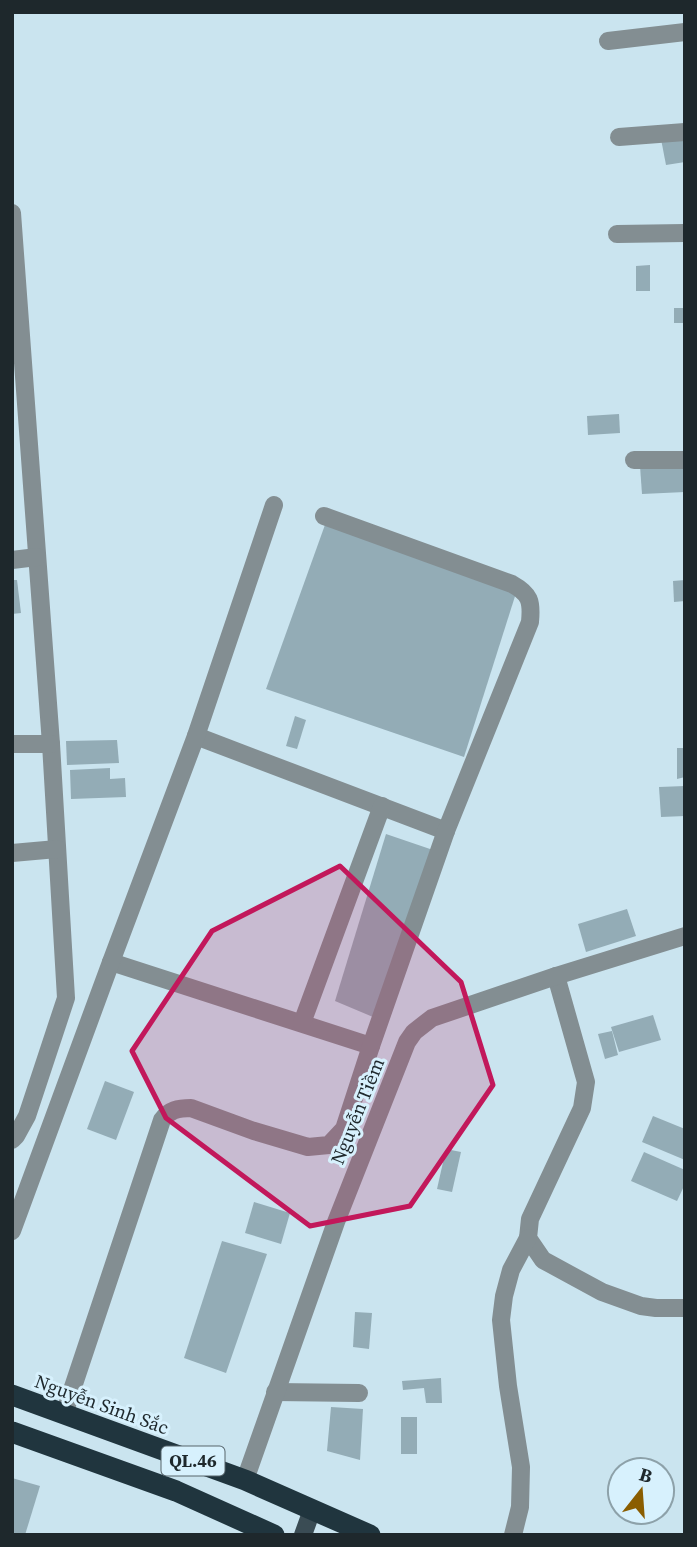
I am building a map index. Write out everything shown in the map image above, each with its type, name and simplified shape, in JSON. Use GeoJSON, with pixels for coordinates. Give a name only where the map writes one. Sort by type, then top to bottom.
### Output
{"type":"FeatureCollection","features":[{"type":"Feature","properties":{"kind":"highway","name":"Nguyễn Sinh Sắc"},"geometry":{"type":"LineString","coordinates":[[12,1395],[245,1480],[370,1535]]}},
{"type":"Feature","properties":{"kind":"highway","name":"QL.46"},"geometry":{"type":"LineString","coordinates":[[12,1432],[176,1491],[274,1535]]}},
{"type":"Feature","properties":{"kind":"main road"},"geometry":{"type":"LineString","coordinates":[[303,1535],[312,1510]]}},
{"type":"Feature","properties":{"kind":"street"},"geometry":{"type":"LineString","coordinates":[[608,41],[685,32]]}},
{"type":"Feature","properties":{"kind":"street"},"geometry":{"type":"LineString","coordinates":[[619,137],[685,132]]}},
{"type":"Feature","properties":{"kind":"street"},"geometry":{"type":"LineString","coordinates":[[12,213],[51,744],[66,998],[27,1116],[12,1140]]}},
{"type":"Feature","properties":{"kind":"street"},"geometry":{"type":"LineString","coordinates":[[617,234],[685,233]]}},
{"type":"Feature","properties":{"kind":"street"},"geometry":{"type":"LineString","coordinates":[[634,460],[685,460]]}},
{"type":"Feature","properties":{"kind":"street"},"geometry":{"type":"LineString","coordinates":[[12,1231],[196,736],[274,505]]}},
{"type":"Feature","properties":{"kind":"street"},"geometry":{"type":"LineString","coordinates":[[64,1414],[157,1133],[167,1113],[180,1108],[191,1108],[254,1131],[308,1146],[330,1145],[344,1129],[446,831],[530,621],[529,598],[512,584],[324,516]]}},
{"type":"Feature","properties":{"kind":"street"},"geometry":{"type":"LineString","coordinates":[[12,560],[37,557]]}},
{"type":"Feature","properties":{"kind":"street"},"geometry":{"type":"LineString","coordinates":[[196,736],[446,831]]}},
{"type":"Feature","properties":{"kind":"street"},"geometry":{"type":"LineString","coordinates":[[12,744],[51,744]]}},
{"type":"Feature","properties":{"kind":"street"},"geometry":{"type":"LineString","coordinates":[[302,1023],[382,806]]}},
{"type":"Feature","properties":{"kind":"street"},"geometry":{"type":"LineString","coordinates":[[12,853],[57,849]]}},
{"type":"Feature","properties":{"kind":"street","name":"Nguyễn Tiềm"},"geometry":{"type":"LineString","coordinates":[[245,1480],[336,1222],[407,1042],[414,1032],[432,1018],[685,936]]}},
{"type":"Feature","properties":{"kind":"street"},"geometry":{"type":"LineString","coordinates":[[111,962],[371,1046]]}},
{"type":"Feature","properties":{"kind":"street"},"geometry":{"type":"LineString","coordinates":[[513,1535],[520,1507],[521,1467],[501,1320],[504,1296],[511,1270],[528,1238],[530,1219],[582,1108],[586,1082],[556,976]]}},
{"type":"Feature","properties":{"kind":"street"},"geometry":{"type":"LineString","coordinates":[[528,1238],[543,1260],[602,1292],[641,1306],[685,1307]]}},
{"type":"Feature","properties":{"kind":"street"},"geometry":{"type":"LineString","coordinates":[[275,1392],[359,1393]]}},
{"type":"Feature","properties":{"kind":"highlighted area"},"geometry":{"type":"Polygon","coordinates":[[[340,866],[461,982],[493,1085],[410,1206],[310,1226],[166,1118],[132,1051],[212,931],[340,866]]]}},
{"type":"Feature","properties":{"kind":"building"},"geometry":{"type":"Polygon","coordinates":[[[685,135],[685,162],[666,165],[661,139],[685,135]]]}},
{"type":"Feature","properties":{"kind":"building"},"geometry":{"type":"Polygon","coordinates":[[[650,265],[650,291],[636,291],[636,266],[650,265]]]}},
{"type":"Feature","properties":{"kind":"building"},"geometry":{"type":"Polygon","coordinates":[[[674,308],[685,308],[685,323],[674,323],[674,308]]]}},
{"type":"Feature","properties":{"kind":"building"},"geometry":{"type":"Polygon","coordinates":[[[619,414],[620,433],[588,435],[587,416],[619,414]]]}},
{"type":"Feature","properties":{"kind":"building"},"geometry":{"type":"Polygon","coordinates":[[[685,464],[685,492],[642,494],[640,466],[685,464]]]}},
{"type":"Feature","properties":{"kind":"building"},"geometry":{"type":"Polygon","coordinates":[[[326,522],[517,590],[464,757],[266,689],[326,522]]]}},
{"type":"Feature","properties":{"kind":"building"},"geometry":{"type":"Polygon","coordinates":[[[12,580],[17,580],[21,613],[12,614],[12,580]]]}},
{"type":"Feature","properties":{"kind":"building"},"geometry":{"type":"Polygon","coordinates":[[[685,580],[685,601],[674,602],[673,581],[685,580]]]}},
{"type":"Feature","properties":{"kind":"building"},"geometry":{"type":"Polygon","coordinates":[[[295,716],[306,720],[297,749],[286,746],[295,716]]]}},
{"type":"Feature","properties":{"kind":"building"},"geometry":{"type":"Polygon","coordinates":[[[117,740],[119,763],[67,765],[66,741],[117,740]]]}},
{"type":"Feature","properties":{"kind":"building"},"geometry":{"type":"Polygon","coordinates":[[[677,748],[685,748],[685,777],[677,779],[677,748]]]}},
{"type":"Feature","properties":{"kind":"building"},"geometry":{"type":"Polygon","coordinates":[[[110,768],[110,779],[125,778],[126,797],[71,799],[70,770],[110,768]]]}},
{"type":"Feature","properties":{"kind":"building"},"geometry":{"type":"Polygon","coordinates":[[[685,786],[685,816],[661,817],[659,787],[685,786]]]}},
{"type":"Feature","properties":{"kind":"building"},"geometry":{"type":"Polygon","coordinates":[[[386,834],[433,850],[373,1017],[335,1001],[386,834]]]}},
{"type":"Feature","properties":{"kind":"building"},"geometry":{"type":"Polygon","coordinates":[[[627,909],[636,936],[586,952],[578,924],[627,909]]]}},
{"type":"Feature","properties":{"kind":"building"},"geometry":{"type":"Polygon","coordinates":[[[653,1015],[661,1040],[619,1052],[611,1027],[653,1015]]]}},
{"type":"Feature","properties":{"kind":"building"},"geometry":{"type":"Polygon","coordinates":[[[612,1031],[618,1055],[605,1059],[598,1034],[612,1031]]]}},
{"type":"Feature","properties":{"kind":"building"},"geometry":{"type":"Polygon","coordinates":[[[105,1081],[134,1092],[116,1140],[87,1129],[105,1081]]]}},
{"type":"Feature","properties":{"kind":"building"},"geometry":{"type":"Polygon","coordinates":[[[653,1116],[685,1129],[685,1160],[642,1142],[653,1116]]]}},
{"type":"Feature","properties":{"kind":"building"},"geometry":{"type":"Polygon","coordinates":[[[446,1149],[461,1152],[452,1192],[437,1189],[446,1149]]]}},
{"type":"Feature","properties":{"kind":"building"},"geometry":{"type":"Polygon","coordinates":[[[644,1152],[685,1170],[685,1184],[677,1201],[631,1181],[644,1152]]]}},
{"type":"Feature","properties":{"kind":"building"},"geometry":{"type":"Polygon","coordinates":[[[254,1202],[290,1213],[281,1244],[245,1233],[254,1202]]]}},
{"type":"Feature","properties":{"kind":"building"},"geometry":{"type":"Polygon","coordinates":[[[222,1241],[267,1254],[226,1373],[184,1358],[222,1241]]]}},
{"type":"Feature","properties":{"kind":"building"},"geometry":{"type":"Polygon","coordinates":[[[355,1312],[372,1313],[369,1349],[353,1347],[355,1312]]]}},
{"type":"Feature","properties":{"kind":"building"},"geometry":{"type":"Polygon","coordinates":[[[441,1378],[442,1403],[426,1403],[424,1388],[403,1390],[402,1381],[441,1378]]]}},
{"type":"Feature","properties":{"kind":"building"},"geometry":{"type":"Polygon","coordinates":[[[331,1407],[363,1409],[360,1460],[327,1451],[331,1407]]]}},
{"type":"Feature","properties":{"kind":"building"},"geometry":{"type":"Polygon","coordinates":[[[401,1417],[417,1417],[417,1454],[401,1454],[401,1417]]]}},
{"type":"Feature","properties":{"kind":"building"},"geometry":{"type":"Polygon","coordinates":[[[12,1478],[40,1486],[25,1535],[12,1535],[12,1478]]]}}]}
